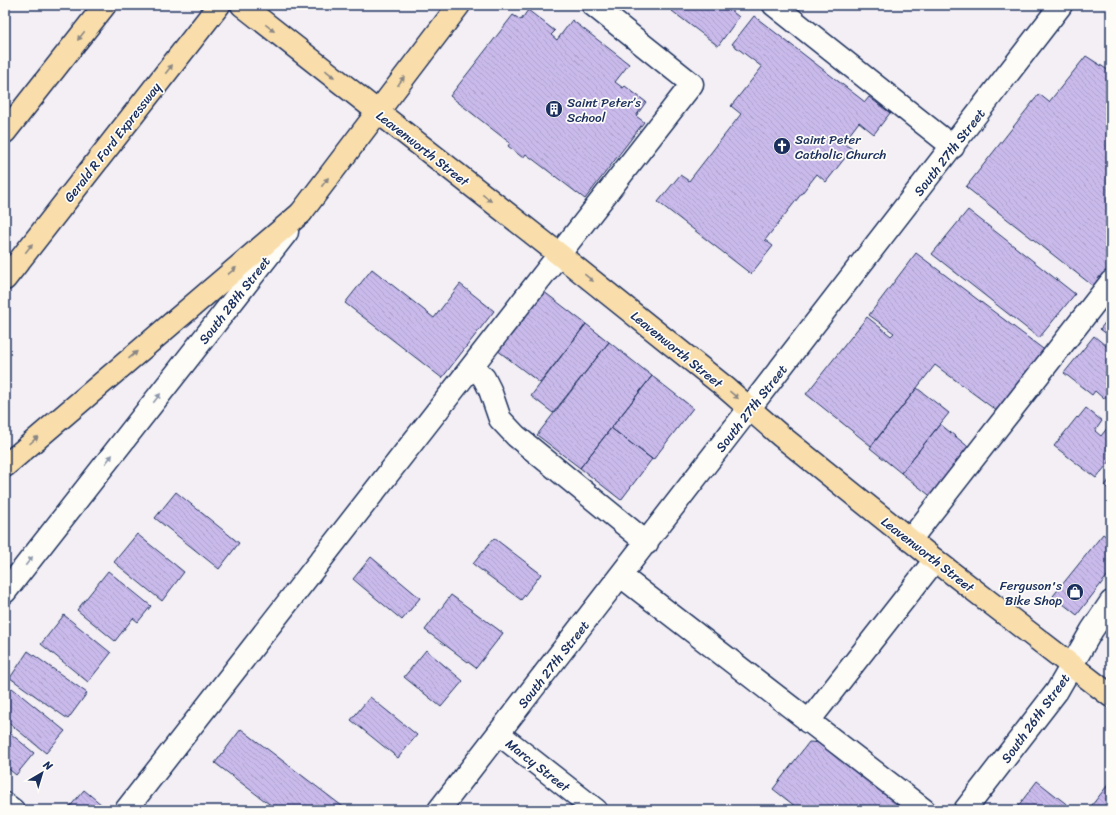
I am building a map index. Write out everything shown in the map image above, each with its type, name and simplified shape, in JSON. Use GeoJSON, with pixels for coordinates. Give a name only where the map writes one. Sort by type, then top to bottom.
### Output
{"type":"FeatureCollection","features":[{"type":"Feature","properties":{"kind":"main road"},"geometry":{"type":"LineString","coordinates":[[5,132],[105,5]]}},
{"type":"Feature","properties":{"kind":"main road","name":"Gerald R Ford Expressway"},"geometry":{"type":"LineString","coordinates":[[5,279],[219,5]]}},
{"type":"Feature","properties":{"kind":"main road","name":"Leavenworth Street"},"geometry":{"type":"LineString","coordinates":[[242,5],[560,255],[935,560],[1111,696]]}},
{"type":"Feature","properties":{"kind":"main road","name":"South 28th Street"},"geometry":{"type":"LineString","coordinates":[[301,214],[459,5]]}},
{"type":"Feature","properties":{"kind":"main road"},"geometry":{"type":"LineString","coordinates":[[5,466],[301,214]]}},
{"type":"Feature","properties":{"kind":"street"},"geometry":{"type":"LineString","coordinates":[[126,810],[473,367],[692,84],[593,5]]}},
{"type":"Feature","properties":{"kind":"street"},"geometry":{"type":"LineString","coordinates":[[774,5],[953,147]]}},
{"type":"Feature","properties":{"kind":"street","name":"South 27th Street"},"geometry":{"type":"LineString","coordinates":[[439,810],[622,576],[1061,5]]}},
{"type":"Feature","properties":{"kind":"street","name":"South 28th Street"},"geometry":{"type":"LineString","coordinates":[[5,592],[301,214]]}},
{"type":"Feature","properties":{"kind":"street"},"geometry":{"type":"LineString","coordinates":[[910,540],[1111,282]]}},
{"type":"Feature","properties":{"kind":"street"},"geometry":{"type":"LineString","coordinates":[[473,367],[484,378],[490,390],[500,419],[516,436],[647,543]]}},
{"type":"Feature","properties":{"kind":"street"},"geometry":{"type":"LineString","coordinates":[[808,722],[935,560]]}},
{"type":"Feature","properties":{"kind":"street"},"geometry":{"type":"LineString","coordinates":[[622,576],[808,722],[924,810]]}},
{"type":"Feature","properties":{"kind":"street","name":"South 26th Street"},"geometry":{"type":"LineString","coordinates":[[965,810],[1048,704],[1072,666],[1092,630],[1111,602]]}},
{"type":"Feature","properties":{"kind":"street","name":"Marcy Street"},"geometry":{"type":"LineString","coordinates":[[499,734],[596,810]]}},
{"type":"Feature","properties":{"kind":"street"},"geometry":{"type":"LineString","coordinates":[[5,804],[13,810]]}},
{"type":"Feature","properties":{"kind":"building"},"geometry":{"type":"Polygon","coordinates":[[[670,5],[724,5],[739,17],[718,46],[672,11],[674,8],[670,5]]]}},
{"type":"Feature","properties":{"kind":"building","name":"Saint Peter’s School"},"geometry":{"type":"Polygon","coordinates":[[[528,10],[555,31],[551,35],[557,40],[572,20],[629,64],[615,82],[623,88],[625,86],[646,102],[636,116],[644,122],[585,199],[526,154],[523,158],[508,146],[510,143],[450,96],[513,15],[521,20],[528,10]]]}},
{"type":"Feature","properties":{"kind":"building","name":"Saint Peter Catholic Church"},"geometry":{"type":"Polygon","coordinates":[[[754,16],[865,102],[869,97],[890,113],[874,134],[859,122],[843,143],[852,149],[826,182],[817,174],[765,240],[773,246],[751,274],[658,202],[680,175],[689,181],[741,114],[731,106],[762,67],[732,44],[754,16]]]}},
{"type":"Feature","properties":{"kind":"building"},"geometry":{"type":"Polygon","coordinates":[[[1086,56],[1111,72],[1111,271],[1097,289],[966,187],[1039,94],[1049,102],[1086,56]]]}},
{"type":"Feature","properties":{"kind":"building"},"geometry":{"type":"Polygon","coordinates":[[[968,210],[1075,294],[1039,338],[932,254],[968,210]]]}},
{"type":"Feature","properties":{"kind":"building"},"geometry":{"type":"Polygon","coordinates":[[[916,253],[1047,352],[1001,414],[935,365],[871,446],[806,394],[867,317],[891,336],[894,333],[869,315],[916,253]]]}},
{"type":"Feature","properties":{"kind":"building"},"geometry":{"type":"Polygon","coordinates":[[[372,269],[434,318],[460,284],[494,311],[442,378],[345,303],[372,269]]]}},
{"type":"Feature","properties":{"kind":"building"},"geometry":{"type":"Polygon","coordinates":[[[543,291],[586,324],[540,383],[497,350],[543,291]]]}},
{"type":"Feature","properties":{"kind":"building"},"geometry":{"type":"Polygon","coordinates":[[[1111,315],[1111,337],[1100,329],[1111,315]]]}},
{"type":"Feature","properties":{"kind":"building"},"geometry":{"type":"Polygon","coordinates":[[[586,324],[609,342],[553,413],[531,396],[586,324]]]}},
{"type":"Feature","properties":{"kind":"building"},"geometry":{"type":"Polygon","coordinates":[[[1094,336],[1111,350],[1111,390],[1104,399],[1095,391],[1092,395],[1064,373],[1094,336]]]}},
{"type":"Feature","properties":{"kind":"building"},"geometry":{"type":"Polygon","coordinates":[[[609,342],[652,376],[580,468],[537,435],[609,342]]]}},
{"type":"Feature","properties":{"kind":"building"},"geometry":{"type":"Polygon","coordinates":[[[652,376],[693,408],[653,460],[611,428],[652,376]]]}},
{"type":"Feature","properties":{"kind":"building"},"geometry":{"type":"Polygon","coordinates":[[[917,388],[949,413],[901,473],[870,448],[917,388]]]}},
{"type":"Feature","properties":{"kind":"building"},"geometry":{"type":"Polygon","coordinates":[[[1086,408],[1102,421],[1095,431],[1101,436],[1108,427],[1111,429],[1111,460],[1096,478],[1054,446],[1086,408]]]}},
{"type":"Feature","properties":{"kind":"building"},"geometry":{"type":"Polygon","coordinates":[[[940,424],[971,449],[933,498],[901,473],[940,424]]]}},
{"type":"Feature","properties":{"kind":"building"},"geometry":{"type":"Polygon","coordinates":[[[611,428],[652,459],[621,500],[580,468],[611,428]]]}},
{"type":"Feature","properties":{"kind":"building"},"geometry":{"type":"Polygon","coordinates":[[[1111,477],[1111,490],[1105,486],[1111,477]]]}},
{"type":"Feature","properties":{"kind":"building"},"geometry":{"type":"Polygon","coordinates":[[[176,492],[239,543],[219,569],[155,518],[176,492]]]}},
{"type":"Feature","properties":{"kind":"building"},"geometry":{"type":"Polygon","coordinates":[[[137,534],[184,572],[162,601],[114,562],[137,534]]]}},
{"type":"Feature","properties":{"kind":"building"},"geometry":{"type":"Polygon","coordinates":[[[1103,534],[1111,540],[1111,571],[1077,615],[1053,596],[1103,534]]]}},
{"type":"Feature","properties":{"kind":"building"},"geometry":{"type":"Polygon","coordinates":[[[494,538],[541,574],[521,600],[473,564],[494,538]]]}},
{"type":"Feature","properties":{"kind":"building"},"geometry":{"type":"Polygon","coordinates":[[[371,557],[420,598],[402,620],[353,579],[371,557]]]}},
{"type":"Feature","properties":{"kind":"building"},"geometry":{"type":"Polygon","coordinates":[[[108,571],[151,606],[138,622],[133,618],[115,641],[77,610],[108,571]]]}},
{"type":"Feature","properties":{"kind":"building"},"geometry":{"type":"Polygon","coordinates":[[[451,595],[503,633],[476,668],[425,630],[451,595]]]}},
{"type":"Feature","properties":{"kind":"building"},"geometry":{"type":"Polygon","coordinates":[[[64,615],[111,653],[88,682],[41,644],[64,615]]]}},
{"type":"Feature","properties":{"kind":"building"},"geometry":{"type":"Polygon","coordinates":[[[426,650],[463,681],[441,707],[404,677],[426,650]]]}},
{"type":"Feature","properties":{"kind":"building"},"geometry":{"type":"Polygon","coordinates":[[[28,651],[87,693],[68,719],[10,678],[28,651]]]}},
{"type":"Feature","properties":{"kind":"building"},"geometry":{"type":"Polygon","coordinates":[[[12,688],[65,731],[46,753],[5,720],[5,697],[12,688]]]}},
{"type":"Feature","properties":{"kind":"building"},"geometry":{"type":"Polygon","coordinates":[[[370,697],[417,735],[398,758],[351,720],[370,697]]]}},
{"type":"Feature","properties":{"kind":"building"},"geometry":{"type":"Polygon","coordinates":[[[5,729],[34,753],[16,775],[5,766],[5,729]]]}},
{"type":"Feature","properties":{"kind":"building"},"geometry":{"type":"Polygon","coordinates":[[[241,729],[346,809],[277,810],[215,763],[241,729]]]}},
{"type":"Feature","properties":{"kind":"building"},"geometry":{"type":"Polygon","coordinates":[[[809,742],[823,743],[900,804],[897,808],[900,810],[800,810],[773,789],[809,742]]]}},
{"type":"Feature","properties":{"kind":"building"},"geometry":{"type":"Polygon","coordinates":[[[1037,781],[1074,810],[1015,810],[1037,781]]]}},
{"type":"Feature","properties":{"kind":"building"},"geometry":{"type":"Polygon","coordinates":[[[1111,781],[1111,810],[1088,810],[1111,781]]]}},
{"type":"Feature","properties":{"kind":"building"},"geometry":{"type":"Polygon","coordinates":[[[84,790],[108,810],[67,810],[84,790]]]}},
{"type":"Feature","properties":{"kind":"place","name":"Saint Peter’s School"},"geometry":{"type":"Point","coordinates":[554,109]}},
{"type":"Feature","properties":{"kind":"place","name":"Saint Peter Catholic Church"},"geometry":{"type":"Point","coordinates":[782,146]}},
{"type":"Feature","properties":{"kind":"place","name":"Ferguson's Bike Shop"},"geometry":{"type":"Point","coordinates":[1075,592]}}]}
